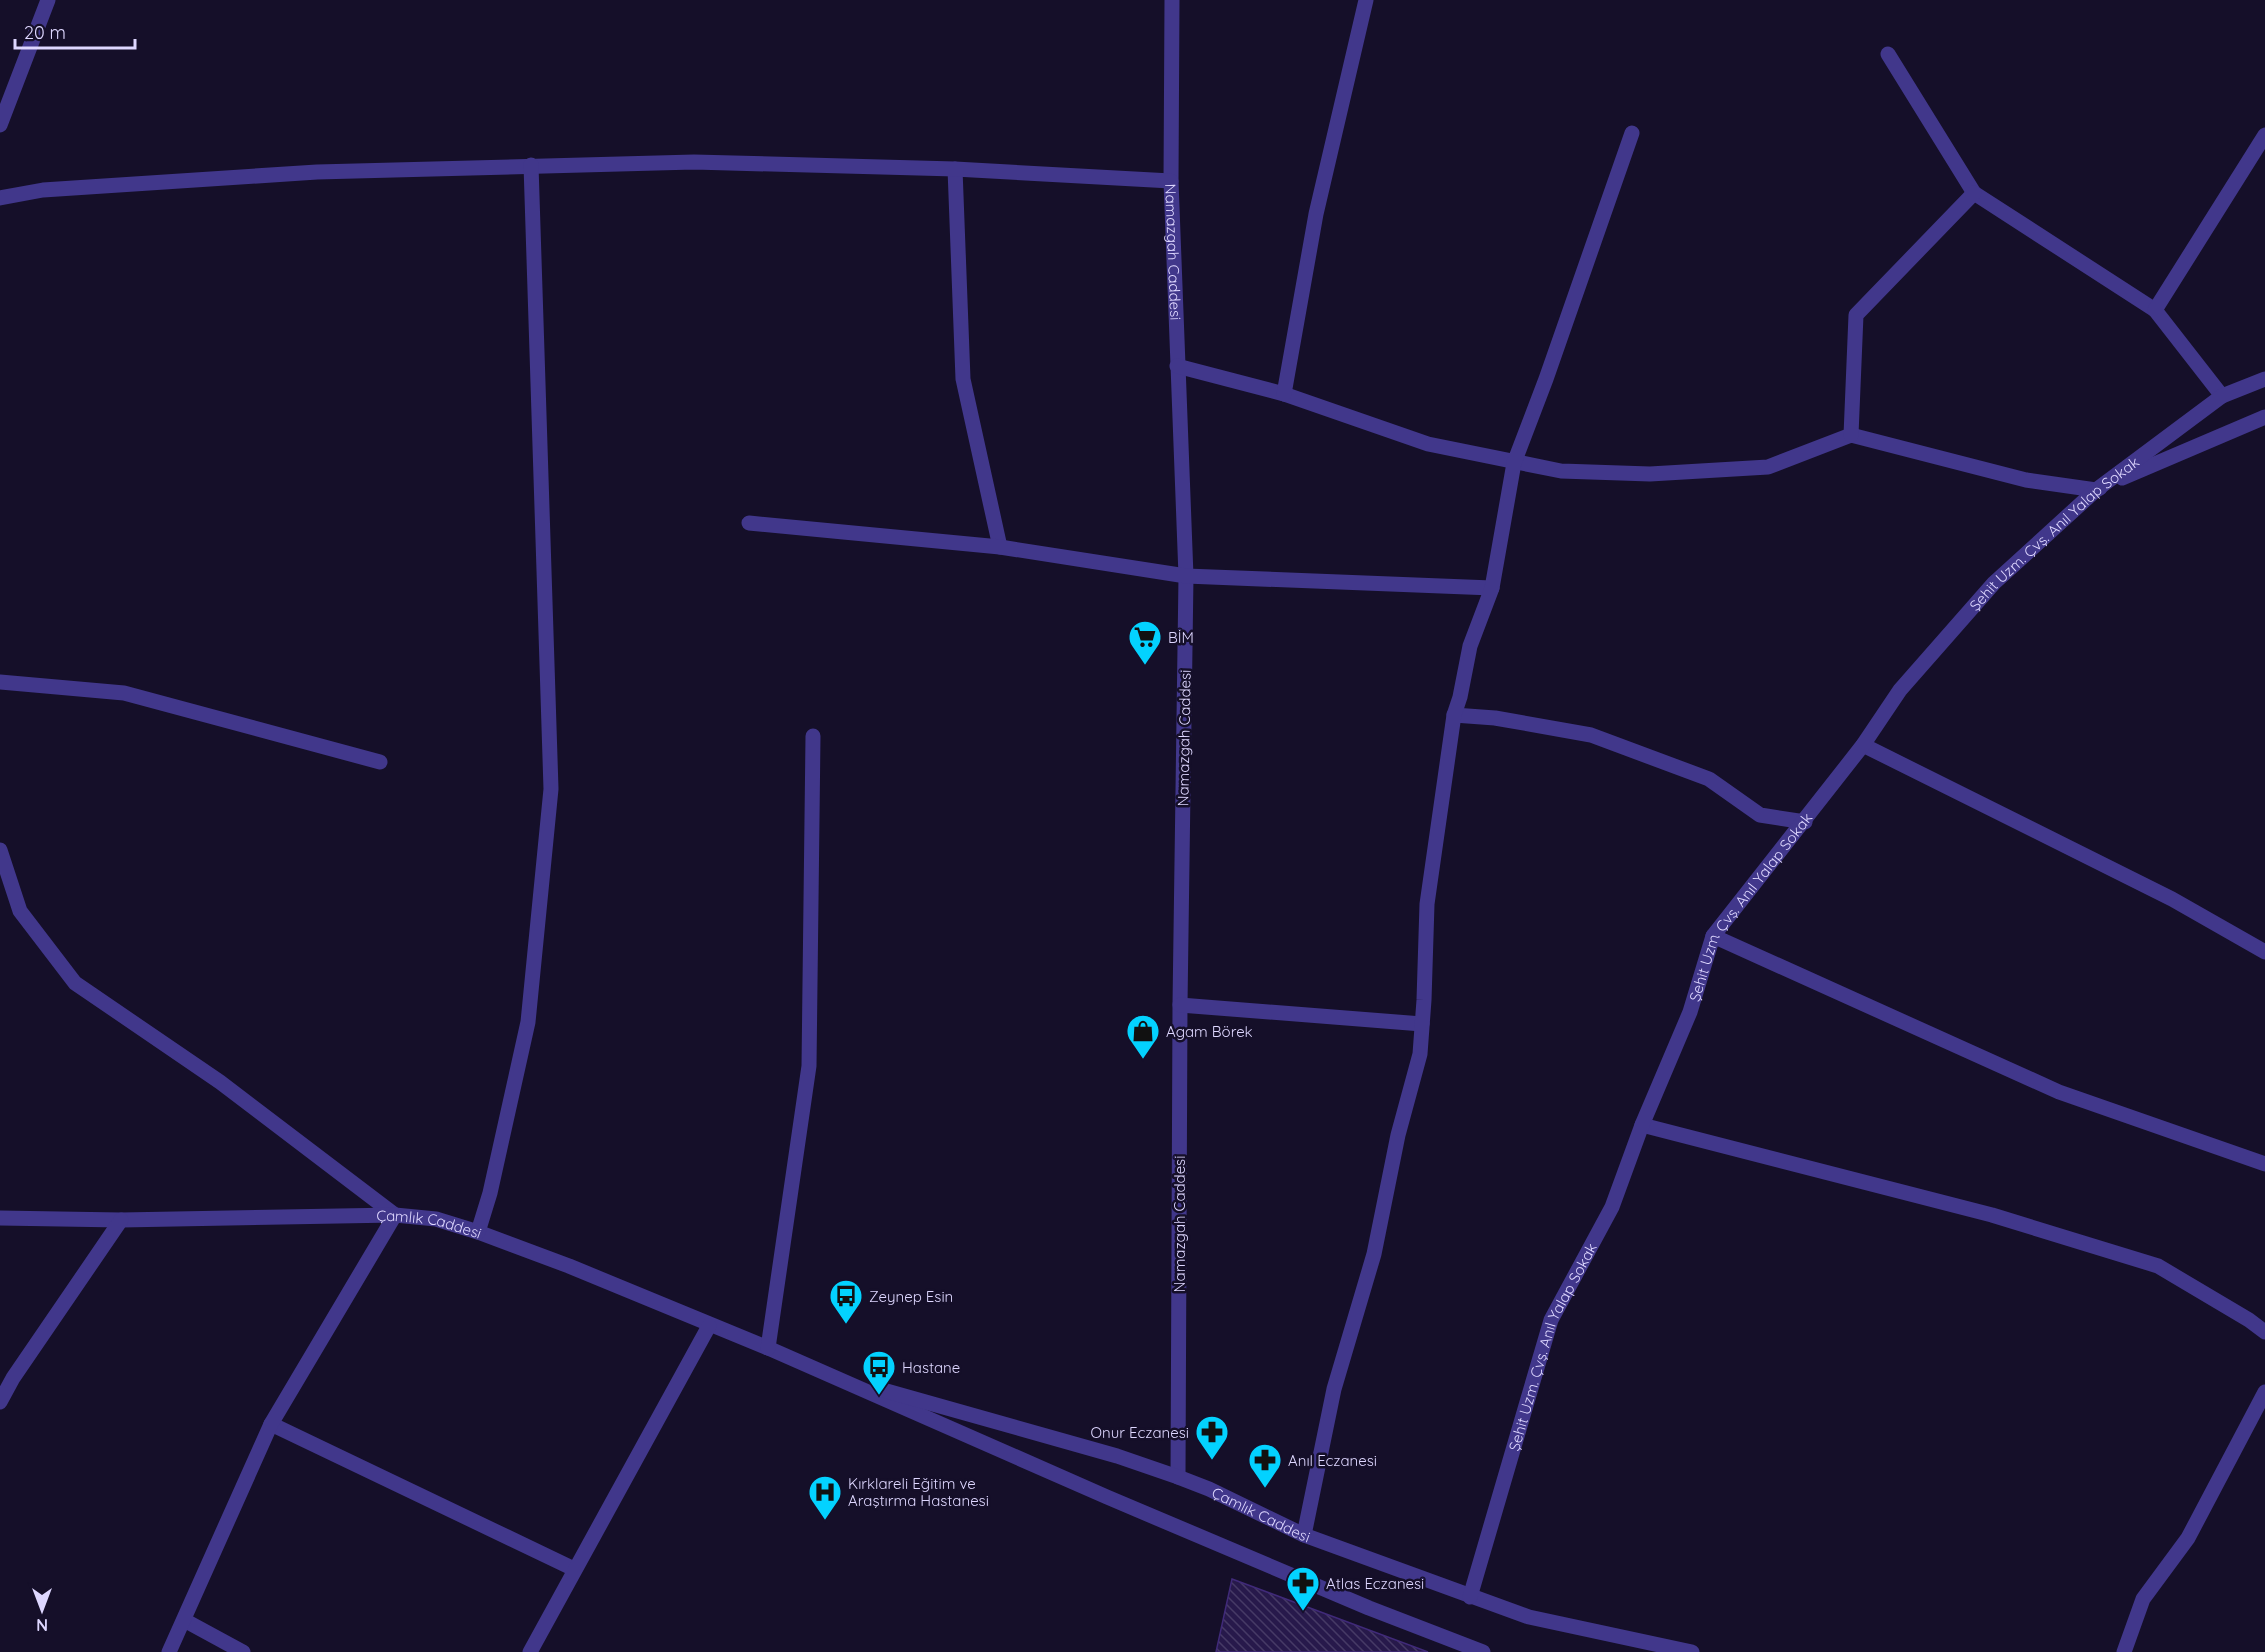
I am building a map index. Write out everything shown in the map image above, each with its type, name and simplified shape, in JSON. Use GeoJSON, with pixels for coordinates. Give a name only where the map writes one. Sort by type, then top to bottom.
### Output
{"type":"FeatureCollection","features":[{"type":"Feature","properties":{"kind":"street"},"geometry":{"type":"LineString","coordinates":[[0,124],[48,0]]}},
{"type":"Feature","properties":{"kind":"street","name":"Namazgah Caddesi"},"geometry":{"type":"LineString","coordinates":[[1172,0],[1171,181],[1186,576],[1180,1005],[1178,1477]]}},
{"type":"Feature","properties":{"kind":"street"},"geometry":{"type":"LineString","coordinates":[[1284,394],[1316,214],[1366,0]]}},
{"type":"Feature","properties":{"kind":"street"},"geometry":{"type":"LineString","coordinates":[[1888,54],[1974,193],[2156,310],[2222,396]]}},
{"type":"Feature","properties":{"kind":"street"},"geometry":{"type":"LineString","coordinates":[[1304,1535],[1334,1389],[1374,1254],[1398,1135],[1420,1054],[1427,904],[1454,715],[1470,646],[1492,588],[1514,463],[1546,379],[1632,133]]}},
{"type":"Feature","properties":{"kind":"street"},"geometry":{"type":"LineString","coordinates":[[2156,310],[2265,135]]}},
{"type":"Feature","properties":{"kind":"street"},"geometry":{"type":"LineString","coordinates":[[0,198],[43,190],[317,172],[694,162],[955,169],[1171,181]]}},
{"type":"Feature","properties":{"kind":"street"},"geometry":{"type":"LineString","coordinates":[[478,1232],[490,1193],[528,1022],[551,789],[531,165]]}},
{"type":"Feature","properties":{"kind":"street"},"geometry":{"type":"LineString","coordinates":[[955,169],[963,379],[1000,547]]}},
{"type":"Feature","properties":{"kind":"street"},"geometry":{"type":"LineString","coordinates":[[1851,435],[1856,315],[1974,193]]}},
{"type":"Feature","properties":{"kind":"street"},"geometry":{"type":"LineString","coordinates":[[1177,366],[1284,394],[1428,444],[1562,471],[1650,474],[1768,467],[1851,435],[2026,480],[2096,490],[2265,417]]}},
{"type":"Feature","properties":{"kind":"street","name":"Şehit Uzm. Çvş. Anıl Yalap Sokak"},"geometry":{"type":"LineString","coordinates":[[1470,1596],[1551,1320],[1612,1207],[1642,1125],[1690,1012],[1713,936],[1805,822],[1863,745],[1900,690],[1994,583],[2096,490],[2222,396],[2265,379]]}},
{"type":"Feature","properties":{"kind":"street"},"geometry":{"type":"LineString","coordinates":[[749,523],[1000,547],[1186,576],[1492,588]]}},
{"type":"Feature","properties":{"kind":"street"},"geometry":{"type":"LineString","coordinates":[[0,682],[124,693],[380,762]]}},
{"type":"Feature","properties":{"kind":"street"},"geometry":{"type":"LineString","coordinates":[[1454,715],[1495,718],[1591,735],[1709,779],[1760,815],[1805,822]]}},
{"type":"Feature","properties":{"kind":"street"},"geometry":{"type":"LineString","coordinates":[[768,1348],[809,1066],[813,735]]}},
{"type":"Feature","properties":{"kind":"street"},"geometry":{"type":"LineString","coordinates":[[1863,745],[2172,898],[2265,952]]}},
{"type":"Feature","properties":{"kind":"street"},"geometry":{"type":"LineString","coordinates":[[0,850],[20,910],[75,983],[220,1082],[395,1215],[271,1424],[169,1652]]}},
{"type":"Feature","properties":{"kind":"street"},"geometry":{"type":"LineString","coordinates":[[1713,936],[2059,1092],[2265,1164]]}},
{"type":"Feature","properties":{"kind":"street"},"geometry":{"type":"LineString","coordinates":[[1180,1005],[1422,1024]]}},
{"type":"Feature","properties":{"kind":"street"},"geometry":{"type":"LineString","coordinates":[[1642,1125],[1992,1215],[2158,1266],[2249,1320],[2265,1332]]}},
{"type":"Feature","properties":{"kind":"street","name":"Çamlık Caddesi"},"geometry":{"type":"LineString","coordinates":[[0,1218],[121,1220],[395,1215],[436,1219],[569,1266],[709,1326],[768,1348],[1107,1497],[1369,1608],[1483,1652]]}},
{"type":"Feature","properties":{"kind":"street"},"geometry":{"type":"LineString","coordinates":[[0,1402],[13,1378],[121,1220]]}},
{"type":"Feature","properties":{"kind":"street"},"geometry":{"type":"LineString","coordinates":[[530,1652],[709,1326]]}},
{"type":"Feature","properties":{"kind":"street","name":"Çamlık Caddesi"},"geometry":{"type":"LineString","coordinates":[[830,1376],[1117,1456],[1178,1477],[1209,1489],[1304,1535],[1528,1617],[1692,1652]]}},
{"type":"Feature","properties":{"kind":"street"},"geometry":{"type":"LineString","coordinates":[[2124,1652],[2143,1599],[2188,1538],[2265,1392]]}},
{"type":"Feature","properties":{"kind":"street"},"geometry":{"type":"LineString","coordinates":[[271,1424],[574,1569]]}},
{"type":"Feature","properties":{"kind":"street"},"geometry":{"type":"LineString","coordinates":[[184,1620],[243,1652]]}},
{"type":"Feature","properties":{"kind":"building"},"geometry":{"type":"Polygon","coordinates":[[[1232,1579],[1428,1652],[1216,1652],[1232,1579]]]}},
{"type":"Feature","properties":{"kind":"place","name":"BİM"},"geometry":{"type":"Point","coordinates":[1145,666]}},
{"type":"Feature","properties":{"kind":"place","name":"Agam Börek"},"geometry":{"type":"Point","coordinates":[1143,1060]}},
{"type":"Feature","properties":{"kind":"place","name":"Zeynep Esin"},"geometry":{"type":"Point","coordinates":[846,1325]}},
{"type":"Feature","properties":{"kind":"place","name":"Hastane"},"geometry":{"type":"Point","coordinates":[879,1396]}},
{"type":"Feature","properties":{"kind":"place","name":"Onur Eczanesi"},"geometry":{"type":"Point","coordinates":[1212,1461]}},
{"type":"Feature","properties":{"kind":"place","name":"Anıl Eczanesi"},"geometry":{"type":"Point","coordinates":[1265,1489]}},
{"type":"Feature","properties":{"kind":"place","name":"Kırklareli Eğitim ve Araştırma Hastanesi"},"geometry":{"type":"Point","coordinates":[825,1521]}},
{"type":"Feature","properties":{"kind":"place","name":"Atlas Eczanesi"},"geometry":{"type":"Point","coordinates":[1303,1612]}}]}
